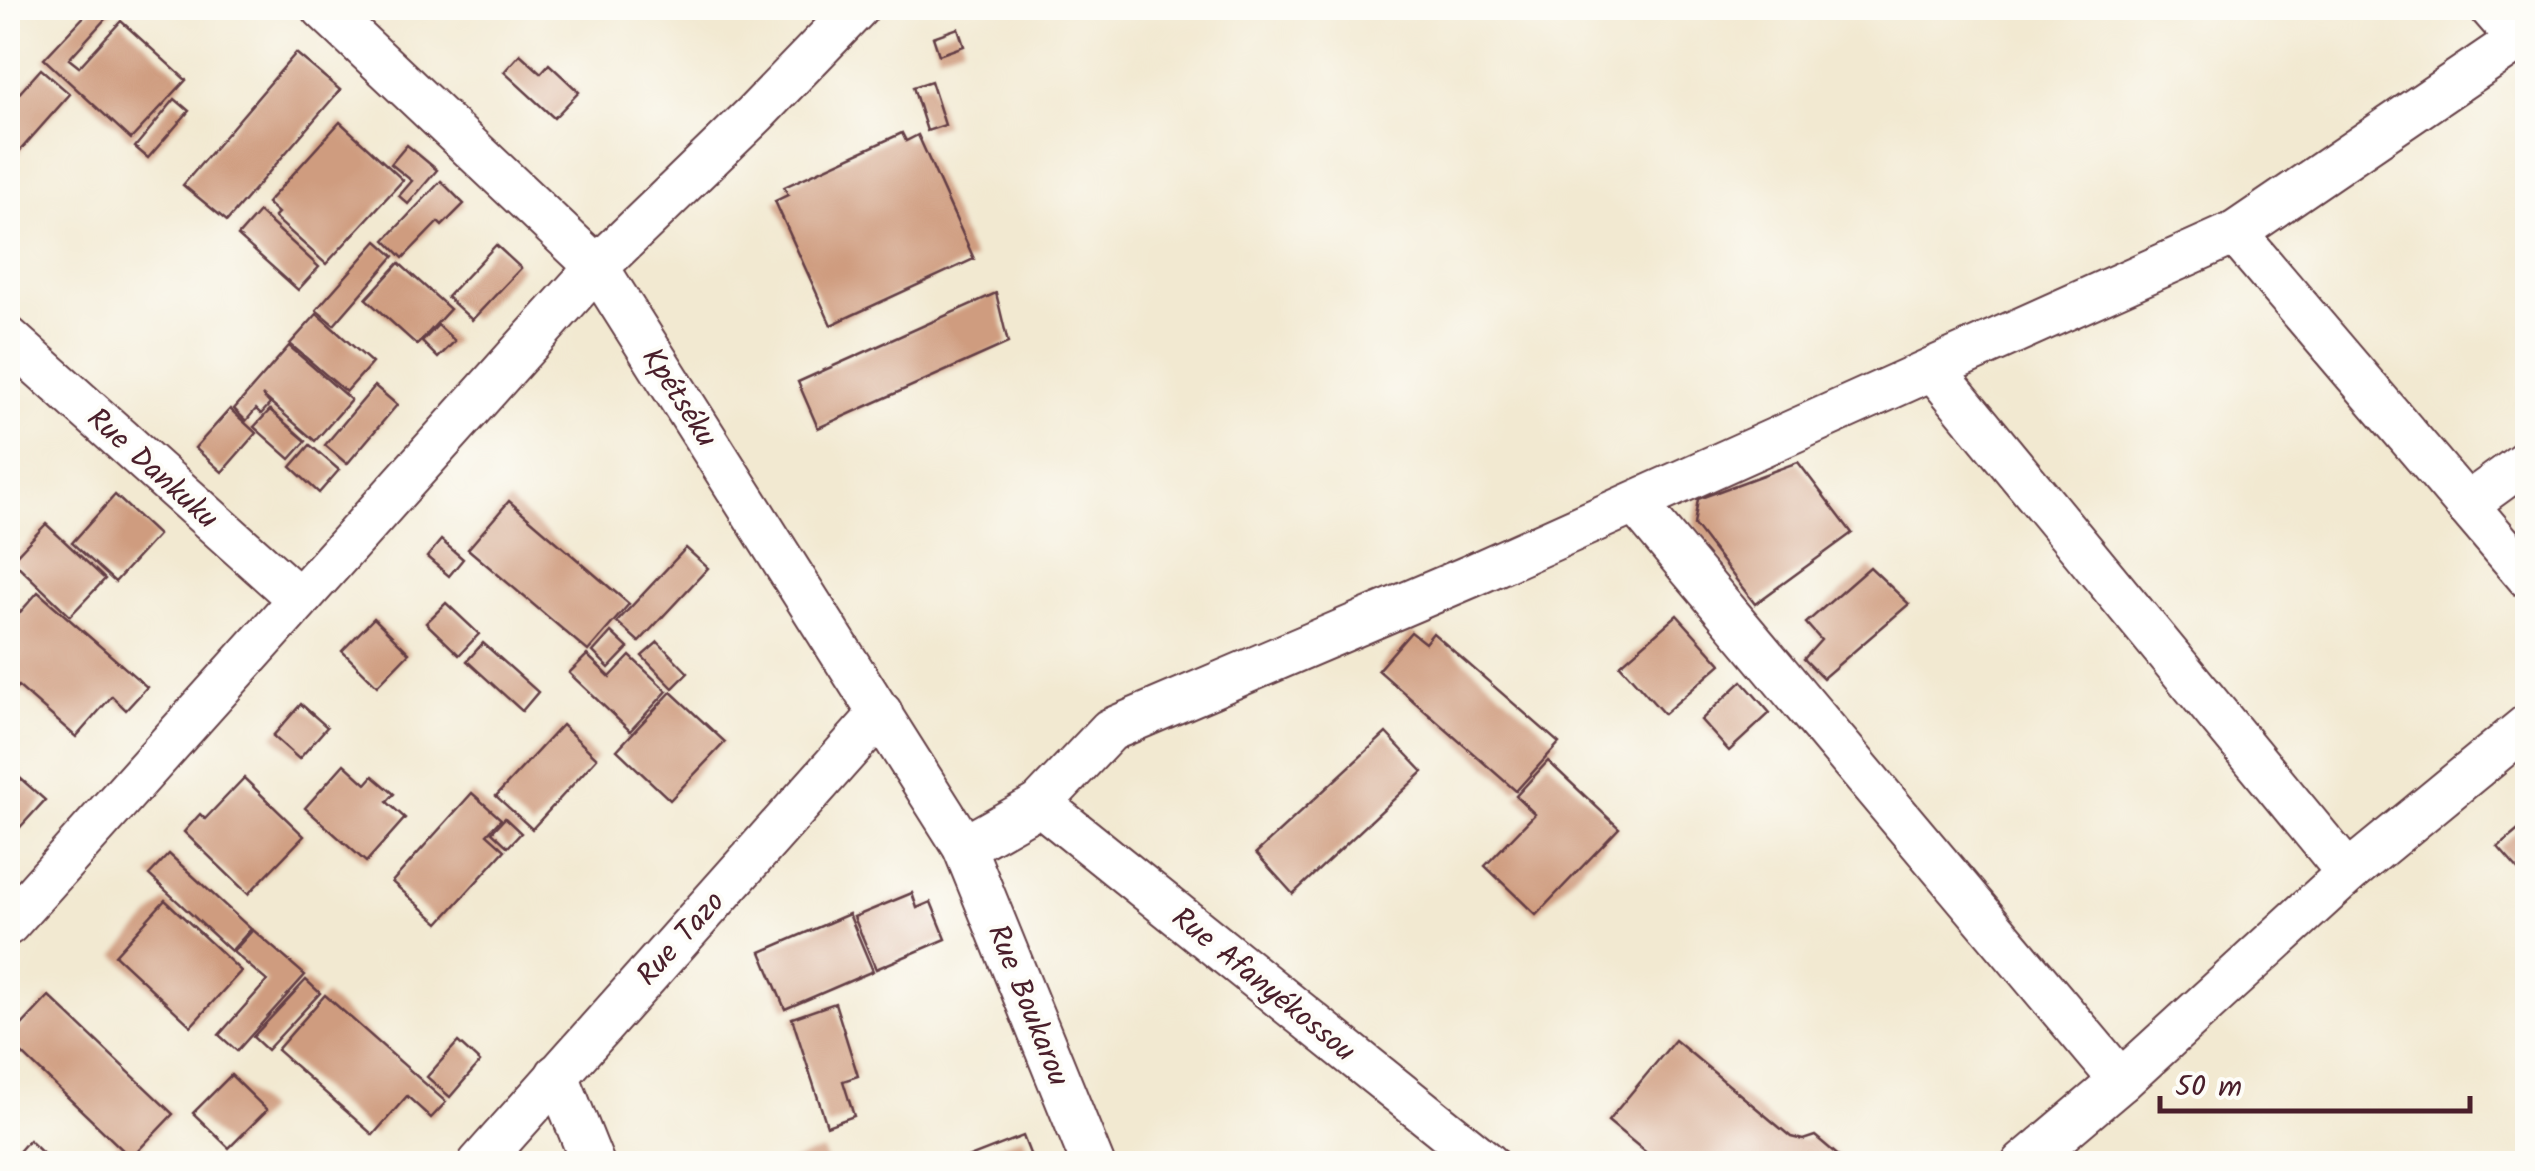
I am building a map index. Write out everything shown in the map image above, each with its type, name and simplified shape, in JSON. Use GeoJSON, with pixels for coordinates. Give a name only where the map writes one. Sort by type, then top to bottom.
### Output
{"type":"FeatureCollection","features":[{"type":"Feature","properties":{"kind":"street","name":"Kpétséku"},"geometry":{"type":"LineString","coordinates":[[323,8],[597,267],[964,847]]}},
{"type":"Feature","properties":{"kind":"street"},"geometry":{"type":"LineString","coordinates":[[8,924],[597,267],[755,114],[857,8]]}},
{"type":"Feature","properties":{"kind":"street"},"geometry":{"type":"LineString","coordinates":[[964,847],[1040,804],[1110,730],[1472,576],[2234,233],[2523,36],[2492,8]]}},
{"type":"Feature","properties":{"kind":"street"},"geometry":{"type":"LineString","coordinates":[[2234,233],[2528,577]]}},
{"type":"Feature","properties":{"kind":"street","name":"Rue Dankuku"},"geometry":{"type":"LineString","coordinates":[[8,338],[298,598]]}},
{"type":"Feature","properties":{"kind":"street"},"geometry":{"type":"LineString","coordinates":[[1933,369],[2348,874]]}},
{"type":"Feature","properties":{"kind":"street"},"geometry":{"type":"LineString","coordinates":[[2466,505],[2528,460]]}},
{"type":"Feature","properties":{"kind":"street"},"geometry":{"type":"LineString","coordinates":[[1636,502],[2120,1082]]}},
{"type":"Feature","properties":{"kind":"street","name":"Rue Tazo"},"geometry":{"type":"LineString","coordinates":[[479,1164],[881,713]]}},
{"type":"Feature","properties":{"kind":"street"},"geometry":{"type":"LineString","coordinates":[[2023,1164],[2120,1082],[2348,874],[2528,725]]}},
{"type":"Feature","properties":{"kind":"street","name":"Rue Afanyékossou"},"geometry":{"type":"LineString","coordinates":[[1040,804],[1488,1164]]}},
{"type":"Feature","properties":{"kind":"street","name":"Rue Boukarou"},"geometry":{"type":"LineString","coordinates":[[964,847],[1094,1164]]}},
{"type":"Feature","properties":{"kind":"street"},"geometry":{"type":"LineString","coordinates":[[557,1075],[593,1164]]}},
{"type":"Feature","properties":{"kind":"building"},"geometry":{"type":"Polygon","coordinates":[[[92,8],[115,8],[69,59],[79,67],[121,21],[186,80],[131,139],[44,59],[92,8]]]}},
{"type":"Feature","properties":{"kind":"building"},"geometry":{"type":"Polygon","coordinates":[[[958,28],[964,46],[939,55],[933,37],[958,28]]]}},
{"type":"Feature","properties":{"kind":"building"},"geometry":{"type":"Polygon","coordinates":[[[296,53],[340,90],[227,221],[183,185],[296,53]]]}},
{"type":"Feature","properties":{"kind":"building"},"geometry":{"type":"Polygon","coordinates":[[[520,54],[541,73],[549,64],[579,92],[554,118],[504,72],[520,54]]]}},
{"type":"Feature","properties":{"kind":"building"},"geometry":{"type":"Polygon","coordinates":[[[41,69],[70,94],[8,164],[8,106],[41,69]]]}},
{"type":"Feature","properties":{"kind":"building"},"geometry":{"type":"Polygon","coordinates":[[[931,81],[945,125],[927,131],[913,87],[931,81]]]}},
{"type":"Feature","properties":{"kind":"building"},"geometry":{"type":"Polygon","coordinates":[[[175,99],[189,111],[148,158],[135,147],[175,99]]]}},
{"type":"Feature","properties":{"kind":"building"},"geometry":{"type":"Polygon","coordinates":[[[340,122],[403,180],[326,264],[274,217],[278,213],[267,203],[340,122]]]}},
{"type":"Feature","properties":{"kind":"building"},"geometry":{"type":"Polygon","coordinates":[[[902,133],[906,141],[918,135],[974,259],[831,325],[775,201],[788,195],[784,187],[902,133]]]}},
{"type":"Feature","properties":{"kind":"building"},"geometry":{"type":"Polygon","coordinates":[[[407,145],[437,170],[408,204],[399,196],[412,181],[391,164],[407,145]]]}},
{"type":"Feature","properties":{"kind":"building"},"geometry":{"type":"Polygon","coordinates":[[[441,181],[464,204],[442,226],[438,222],[403,258],[385,240],[441,181]]]}},
{"type":"Feature","properties":{"kind":"building"},"geometry":{"type":"Polygon","coordinates":[[[259,212],[319,267],[298,290],[238,236],[259,212]]]}},
{"type":"Feature","properties":{"kind":"building"},"geometry":{"type":"Polygon","coordinates":[[[377,241],[394,256],[334,325],[316,310],[377,241]]]}},
{"type":"Feature","properties":{"kind":"building"},"geometry":{"type":"Polygon","coordinates":[[[496,245],[521,268],[472,320],[447,297],[496,245]]]}},
{"type":"Feature","properties":{"kind":"building"},"geometry":{"type":"Polygon","coordinates":[[[399,263],[450,309],[417,345],[366,299],[399,263]]]}},
{"type":"Feature","properties":{"kind":"building"},"geometry":{"type":"Polygon","coordinates":[[[996,293],[1008,343],[818,428],[798,382],[996,293]]]}},
{"type":"Feature","properties":{"kind":"building"},"geometry":{"type":"Polygon","coordinates":[[[317,314],[372,363],[346,392],[290,344],[317,314]]]}},
{"type":"Feature","properties":{"kind":"building"},"geometry":{"type":"Polygon","coordinates":[[[438,325],[455,341],[438,358],[422,342],[438,325]]]}},
{"type":"Feature","properties":{"kind":"building"},"geometry":{"type":"Polygon","coordinates":[[[289,346],[351,400],[315,441],[262,395],[270,404],[261,414],[256,409],[246,421],[234,409],[289,346]]]}},
{"type":"Feature","properties":{"kind":"building"},"geometry":{"type":"Polygon","coordinates":[[[375,386],[397,405],[347,464],[325,445],[375,386]]]}},
{"type":"Feature","properties":{"kind":"building"},"geometry":{"type":"Polygon","coordinates":[[[230,409],[256,433],[222,472],[195,448],[230,409]]]}},
{"type":"Feature","properties":{"kind":"building"},"geometry":{"type":"Polygon","coordinates":[[[270,410],[306,441],[290,459],[254,427],[270,410]]]}},
{"type":"Feature","properties":{"kind":"building"},"geometry":{"type":"Polygon","coordinates":[[[310,445],[339,470],[319,493],[291,467],[310,445]]]}},
{"type":"Feature","properties":{"kind":"building"},"geometry":{"type":"Polygon","coordinates":[[[1798,462],[1852,533],[1755,604],[1694,525],[1698,499],[1798,462]]]}},
{"type":"Feature","properties":{"kind":"building"},"geometry":{"type":"Polygon","coordinates":[[[115,495],[158,535],[115,582],[72,543],[115,495]]]}},
{"type":"Feature","properties":{"kind":"building"},"geometry":{"type":"Polygon","coordinates":[[[509,501],[629,604],[588,651],[468,549],[509,501]]]}},
{"type":"Feature","properties":{"kind":"building"},"geometry":{"type":"Polygon","coordinates":[[[46,524],[105,579],[70,616],[12,560],[46,524]]]}},
{"type":"Feature","properties":{"kind":"building"},"geometry":{"type":"Polygon","coordinates":[[[441,540],[463,559],[449,576],[427,557],[441,540]]]}},
{"type":"Feature","properties":{"kind":"building"},"geometry":{"type":"Polygon","coordinates":[[[686,548],[708,568],[639,642],[617,622],[686,548]]]}},
{"type":"Feature","properties":{"kind":"building"},"geometry":{"type":"Polygon","coordinates":[[[1870,567],[1909,604],[1823,678],[1804,659],[1821,640],[1806,623],[1870,567]]]}},
{"type":"Feature","properties":{"kind":"building"},"geometry":{"type":"Polygon","coordinates":[[[38,592],[147,687],[126,710],[112,696],[76,737],[18,686],[12,693],[8,689],[8,626],[38,592]]]}},
{"type":"Feature","properties":{"kind":"building"},"geometry":{"type":"Polygon","coordinates":[[[446,603],[479,634],[459,655],[426,623],[446,603]]]}},
{"type":"Feature","properties":{"kind":"building"},"geometry":{"type":"Polygon","coordinates":[[[1677,615],[1721,664],[1664,714],[1620,665],[1677,615]]]}},
{"type":"Feature","properties":{"kind":"building"},"geometry":{"type":"Polygon","coordinates":[[[374,618],[409,653],[377,686],[342,651],[374,618]]]}},
{"type":"Feature","properties":{"kind":"building"},"geometry":{"type":"Polygon","coordinates":[[[611,632],[628,648],[609,668],[593,652],[611,632]]]}},
{"type":"Feature","properties":{"kind":"building"},"geometry":{"type":"Polygon","coordinates":[[[1411,632],[1425,643],[1433,633],[1559,743],[1516,791],[1378,670],[1411,632]]]}},
{"type":"Feature","properties":{"kind":"building"},"geometry":{"type":"Polygon","coordinates":[[[658,642],[688,673],[673,688],[642,656],[658,642]]]}},
{"type":"Feature","properties":{"kind":"building"},"geometry":{"type":"Polygon","coordinates":[[[483,643],[538,692],[522,711],[467,661],[483,643]]]}},
{"type":"Feature","properties":{"kind":"building"},"geometry":{"type":"Polygon","coordinates":[[[587,655],[610,677],[630,656],[667,691],[630,731],[569,673],[587,655]]]}},
{"type":"Feature","properties":{"kind":"building"},"geometry":{"type":"Polygon","coordinates":[[[1742,681],[1770,713],[1729,751],[1701,720],[1742,681]]]}},
{"type":"Feature","properties":{"kind":"building"},"geometry":{"type":"Polygon","coordinates":[[[671,692],[725,742],[670,800],[617,750],[671,692]]]}},
{"type":"Feature","properties":{"kind":"building"},"geometry":{"type":"Polygon","coordinates":[[[301,704],[327,727],[299,759],[273,736],[301,704]]]}},
{"type":"Feature","properties":{"kind":"building"},"geometry":{"type":"Polygon","coordinates":[[[562,725],[597,758],[532,829],[496,796],[562,725]]]}},
{"type":"Feature","properties":{"kind":"building"},"geometry":{"type":"Polygon","coordinates":[[[1386,733],[1423,772],[1293,894],[1256,853],[1386,733]]]}},
{"type":"Feature","properties":{"kind":"building"},"geometry":{"type":"Polygon","coordinates":[[[1548,761],[1619,828],[1536,915],[1485,866],[1535,814],[1516,796],[1548,761]]]}},
{"type":"Feature","properties":{"kind":"building"},"geometry":{"type":"Polygon","coordinates":[[[344,764],[366,784],[373,776],[394,794],[387,802],[405,818],[366,862],[305,808],[344,764]]]}},
{"type":"Feature","properties":{"kind":"building"},"geometry":{"type":"Polygon","coordinates":[[[12,771],[45,800],[13,835],[8,830],[8,776],[12,771]]]}},
{"type":"Feature","properties":{"kind":"building"},"geometry":{"type":"Polygon","coordinates":[[[244,778],[304,836],[248,894],[184,832],[200,814],[205,819],[244,778]]]}},
{"type":"Feature","properties":{"kind":"building"},"geometry":{"type":"Polygon","coordinates":[[[472,793],[501,819],[487,834],[505,850],[439,923],[392,882],[472,793]]]}},
{"type":"Feature","properties":{"kind":"building"},"geometry":{"type":"Polygon","coordinates":[[[505,818],[521,833],[508,847],[492,832],[505,818]]]}},
{"type":"Feature","properties":{"kind":"building"},"geometry":{"type":"Polygon","coordinates":[[[2528,822],[2528,881],[2498,847],[2528,822]]]}},
{"type":"Feature","properties":{"kind":"building"},"geometry":{"type":"Polygon","coordinates":[[[169,854],[251,929],[231,951],[149,875],[169,854]]]}},
{"type":"Feature","properties":{"kind":"building"},"geometry":{"type":"Polygon","coordinates":[[[912,893],[917,908],[931,902],[946,939],[876,969],[854,917],[912,893]]]}},
{"type":"Feature","properties":{"kind":"building"},"geometry":{"type":"Polygon","coordinates":[[[165,900],[241,971],[191,1026],[115,955],[165,900]]]}},
{"type":"Feature","properties":{"kind":"building"},"geometry":{"type":"Polygon","coordinates":[[[849,914],[873,971],[785,1009],[761,952],[849,914]]]}},
{"type":"Feature","properties":{"kind":"building"},"geometry":{"type":"Polygon","coordinates":[[[253,930],[305,975],[237,1051],[219,1035],[267,981],[233,952],[253,930]]]}},
{"type":"Feature","properties":{"kind":"building"},"geometry":{"type":"Polygon","coordinates":[[[306,980],[320,993],[267,1050],[253,1037],[306,980]]]}},
{"type":"Feature","properties":{"kind":"building"},"geometry":{"type":"Polygon","coordinates":[[[325,995],[446,1102],[431,1118],[407,1096],[373,1135],[277,1050],[325,995]]]}},
{"type":"Feature","properties":{"kind":"building"},"geometry":{"type":"Polygon","coordinates":[[[49,996],[173,1114],[131,1158],[8,1040],[49,996]]]}},
{"type":"Feature","properties":{"kind":"building"},"geometry":{"type":"Polygon","coordinates":[[[835,1003],[858,1076],[843,1081],[854,1116],[827,1126],[792,1018],[835,1003]]]}},
{"type":"Feature","properties":{"kind":"building"},"geometry":{"type":"Polygon","coordinates":[[[1675,1040],[1791,1137],[1803,1140],[1815,1136],[1848,1164],[1660,1164],[1608,1121],[1675,1040]]]}},
{"type":"Feature","properties":{"kind":"building"},"geometry":{"type":"Polygon","coordinates":[[[458,1042],[480,1062],[450,1097],[427,1077],[458,1042]]]}},
{"type":"Feature","properties":{"kind":"building"},"geometry":{"type":"Polygon","coordinates":[[[231,1075],[267,1110],[229,1148],[193,1113],[231,1075]]]}},
{"type":"Feature","properties":{"kind":"building"},"geometry":{"type":"Polygon","coordinates":[[[1023,1136],[1034,1164],[954,1164],[954,1163],[1023,1136]]]}},
{"type":"Feature","properties":{"kind":"building"},"geometry":{"type":"Polygon","coordinates":[[[29,1140],[54,1164],[8,1164],[29,1140]]]}},
{"type":"Feature","properties":{"kind":"building"},"geometry":{"type":"Polygon","coordinates":[[[823,1150],[828,1164],[785,1164],[785,1163],[823,1150]]]}}]}
